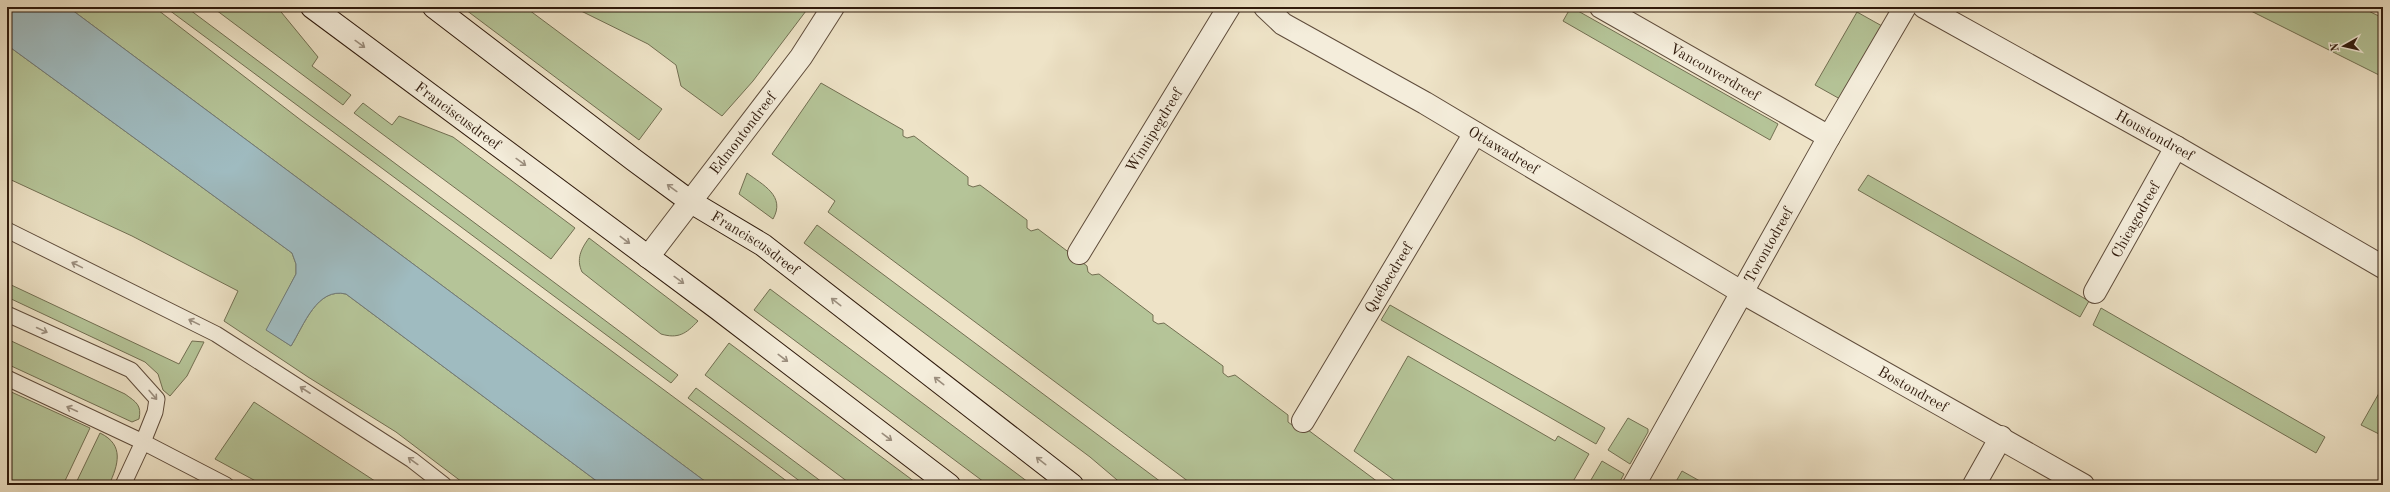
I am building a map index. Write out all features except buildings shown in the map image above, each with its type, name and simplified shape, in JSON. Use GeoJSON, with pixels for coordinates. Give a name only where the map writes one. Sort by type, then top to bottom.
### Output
{"type":"FeatureCollection","features":[{"type":"Feature","properties":{"kind":"street","name":"Franciscusdreef"},"geometry":{"type":"LineString","coordinates":[[312,7],[648,257],[949,485]]}},
{"type":"Feature","properties":{"kind":"street","name":"Franciscusdreef"},"geometry":{"type":"LineString","coordinates":[[434,7],[634,160],[692,202],[763,245],[1072,485]]}},
{"type":"Feature","properties":{"kind":"street","name":"Edmontondreef"},"geometry":{"type":"LineString","coordinates":[[648,257],[692,202],[800,57],[833,7]]}},
{"type":"Feature","properties":{"kind":"street","name":"Winnipegdreef"},"geometry":{"type":"LineString","coordinates":[[1079,253],[1229,7]]}},
{"type":"Feature","properties":{"kind":"street"},"geometry":{"type":"LineString","coordinates":[[1257,7],[1265,7]]}},
{"type":"Feature","properties":{"kind":"street","name":"Ottawadreef"},"geometry":{"type":"LineString","coordinates":[[1265,7],[1283,24],[1474,133],[1743,293]]}},
{"type":"Feature","properties":{"kind":"street","name":"Vancouverdreef"},"geometry":{"type":"LineString","coordinates":[[1601,7],[1829,137]]}},
{"type":"Feature","properties":{"kind":"street","name":"Torontodreef"},"geometry":{"type":"LineString","coordinates":[[1634,485],[1743,293],[1829,137],[1905,7]]}},
{"type":"Feature","properties":{"kind":"street","name":"Houstondreef"},"geometry":{"type":"LineString","coordinates":[[1924,7],[2176,147],[2383,267]]}},
{"type":"Feature","properties":{"kind":"street","name":"Québecdreef"},"geometry":{"type":"LineString","coordinates":[[1303,421],[1474,133]]}},
{"type":"Feature","properties":{"kind":"street","name":"Chicagodreef"},"geometry":{"type":"LineString","coordinates":[[2095,292],[2176,147]]}},
{"type":"Feature","properties":{"kind":"street","name":"Bostondreef"},"geometry":{"type":"LineString","coordinates":[[1743,293],[2001,437],[2083,485]]}},
{"type":"Feature","properties":{"kind":"street"},"geometry":{"type":"LineString","coordinates":[[1974,485],[2001,437]]}},
{"type":"Feature","properties":{"kind":"lane"},"geometry":{"type":"LineString","coordinates":[[7,230],[216,334],[412,460],[444,485]]}},
{"type":"Feature","properties":{"kind":"lane"},"geometry":{"type":"LineString","coordinates":[[7,314],[131,370],[157,399],[155,412],[123,485]]}},
{"type":"Feature","properties":{"kind":"lane"},"geometry":{"type":"LineString","coordinates":[[7,378],[143,442],[226,485]]}},
{"type":"Feature","properties":{"kind":"green space"},"geometry":{"type":"Polygon","coordinates":[[[68,7],[154,7],[302,121],[792,485],[710,485],[68,7]]]}},
{"type":"Feature","properties":{"kind":"green space"},"geometry":{"type":"Polygon","coordinates":[[[165,7],[186,7],[678,375],[671,383],[165,7]]]}},
{"type":"Feature","properties":{"kind":"green space"},"geometry":{"type":"Polygon","coordinates":[[[212,7],[277,7],[318,57],[312,66],[351,95],[343,105],[212,7]]]}},
{"type":"Feature","properties":{"kind":"green space"},"geometry":{"type":"Polygon","coordinates":[[[462,7],[525,7],[662,109],[639,140],[462,7]]]}},
{"type":"Feature","properties":{"kind":"green space"},"geometry":{"type":"Polygon","coordinates":[[[573,7],[809,7],[753,81],[722,116],[681,86],[676,65],[648,44],[573,7]]]}},
{"type":"Feature","properties":{"kind":"green space"},"geometry":{"type":"Polygon","coordinates":[[[1571,7],[1778,124],[1770,140],[1563,21],[1571,7]]]}},
{"type":"Feature","properties":{"kind":"green space"},"geometry":{"type":"Polygon","coordinates":[[[2243,7],[2360,7],[2383,18],[2383,77],[2243,7]]]}},
{"type":"Feature","properties":{"kind":"green space"},"geometry":{"type":"Polygon","coordinates":[[[1857,12],[1882,26],[1840,99],[1815,85],[1857,12]]]}},
{"type":"Feature","properties":{"kind":"green space"},"geometry":{"type":"Polygon","coordinates":[[[7,45],[292,253],[296,264],[296,274],[267,330],[291,346],[306,318],[319,302],[327,296],[336,293],[346,294],[602,485],[466,485],[396,432],[308,377],[224,321],[238,291],[132,236],[7,178],[7,45]]]}},
{"type":"Feature","properties":{"kind":"green space"},"geometry":{"type":"Polygon","coordinates":[[[821,83],[903,130],[903,136],[907,138],[914,136],[968,177],[968,185],[973,187],[980,185],[1027,220],[1027,228],[1031,231],[1038,229],[1087,266],[1088,272],[1092,275],[1099,274],[1153,315],[1153,321],[1158,324],[1164,323],[1223,366],[1223,373],[1228,377],[1235,375],[1288,415],[1288,422],[1292,425],[1300,424],[1382,485],[1193,485],[828,212],[835,201],[772,154],[821,83]]]}},
{"type":"Feature","properties":{"kind":"green space"},"geometry":{"type":"Polygon","coordinates":[[[363,103],[392,125],[399,116],[453,137],[575,228],[551,259],[354,113],[363,103]]]}},
{"type":"Feature","properties":{"kind":"green space"},"geometry":{"type":"Polygon","coordinates":[[[747,173],[766,187],[775,198],[777,204],[773,219],[739,194],[747,173]]]}},
{"type":"Feature","properties":{"kind":"green space"},"geometry":{"type":"Polygon","coordinates":[[[1868,175],[2089,301],[2080,317],[1858,190],[1868,175]]]}},
{"type":"Feature","properties":{"kind":"green space"},"geometry":{"type":"Polygon","coordinates":[[[817,225],[1165,485],[1123,485],[1090,457],[804,243],[817,225]]]}},
{"type":"Feature","properties":{"kind":"green space"},"geometry":{"type":"Polygon","coordinates":[[[589,238],[698,321],[686,332],[677,336],[661,334],[582,272],[579,258],[589,238]]]}},
{"type":"Feature","properties":{"kind":"green space"},"geometry":{"type":"Polygon","coordinates":[[[7,283],[179,364],[192,341],[204,342],[187,376],[170,396],[163,390],[158,374],[145,362],[7,297],[7,283]]]}},
{"type":"Feature","properties":{"kind":"green space"},"geometry":{"type":"Polygon","coordinates":[[[770,289],[1032,485],[988,485],[754,310],[770,289]]]}},
{"type":"Feature","properties":{"kind":"green space"},"geometry":{"type":"Polygon","coordinates":[[[1390,305],[1605,428],[1596,444],[1381,320],[1390,305]]]}},
{"type":"Feature","properties":{"kind":"green space"},"geometry":{"type":"Polygon","coordinates":[[[2101,308],[2325,437],[2316,453],[2093,325],[2101,308]]]}},
{"type":"Feature","properties":{"kind":"green space"},"geometry":{"type":"Polygon","coordinates":[[[7,339],[125,394],[139,407],[139,419],[132,422],[7,364],[7,339]]]}},
{"type":"Feature","properties":{"kind":"green space"},"geometry":{"type":"Polygon","coordinates":[[[729,343],[919,485],[852,485],[705,375],[729,343]]]}},
{"type":"Feature","properties":{"kind":"green space"},"geometry":{"type":"Polygon","coordinates":[[[1408,356],[1555,441],[1558,436],[1589,454],[1571,485],[1401,485],[1354,451],[1408,356]]]}},
{"type":"Feature","properties":{"kind":"green space"},"geometry":{"type":"Polygon","coordinates":[[[2383,386],[2383,436],[2361,425],[2383,386]]]}},
{"type":"Feature","properties":{"kind":"green space"},"geometry":{"type":"Polygon","coordinates":[[[696,388],[826,485],[805,485],[688,398],[696,388]]]}},
{"type":"Feature","properties":{"kind":"green space"},"geometry":{"type":"Polygon","coordinates":[[[7,390],[90,428],[63,485],[7,485],[7,390]]]}},
{"type":"Feature","properties":{"kind":"green space"},"geometry":{"type":"Polygon","coordinates":[[[254,402],[381,485],[263,485],[215,459],[254,402]]]}},
{"type":"Feature","properties":{"kind":"green space"},"geometry":{"type":"Polygon","coordinates":[[[1628,418],[1648,429],[1648,432],[1630,464],[1608,450],[1628,418]]]}},
{"type":"Feature","properties":{"kind":"green space"},"geometry":{"type":"Polygon","coordinates":[[[100,433],[113,443],[116,449],[117,463],[109,485],[75,485],[100,433]]]}},
{"type":"Feature","properties":{"kind":"green space"},"geometry":{"type":"Polygon","coordinates":[[[1602,461],[1624,474],[1618,485],[1588,485],[1602,461]]]}},
{"type":"Feature","properties":{"kind":"green space"},"geometry":{"type":"Polygon","coordinates":[[[1682,471],[1707,485],[1674,485],[1682,471]]]}},
{"type":"Feature","properties":{"kind":"water"},"geometry":{"type":"Polygon","coordinates":[[[7,7],[68,7],[710,485],[602,485],[346,294],[336,293],[327,296],[319,302],[306,318],[291,346],[266,330],[296,274],[296,264],[292,253],[7,45],[7,7]]]}}]}
